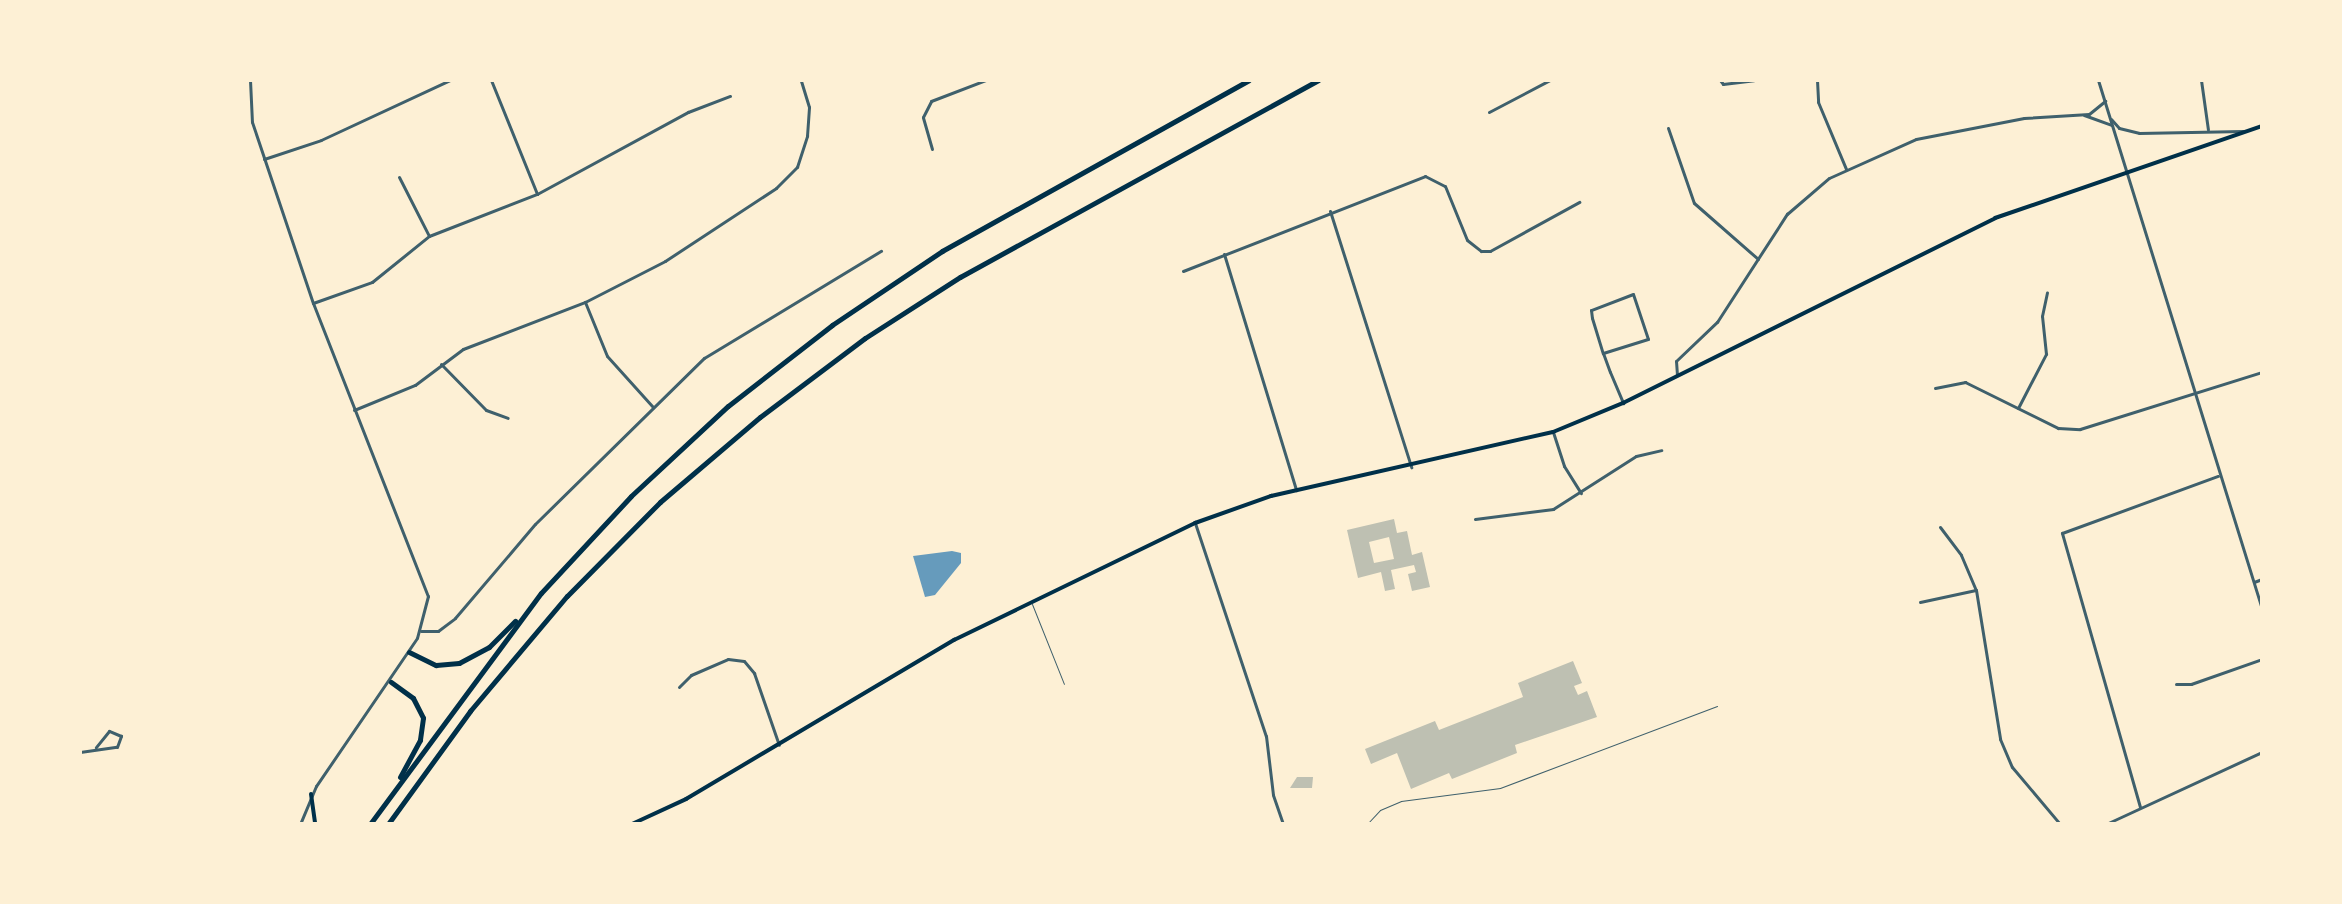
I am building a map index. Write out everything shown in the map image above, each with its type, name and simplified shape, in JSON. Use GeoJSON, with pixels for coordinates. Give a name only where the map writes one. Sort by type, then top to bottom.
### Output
{"type":"FeatureCollection","features":[{"type":"Feature","properties":{"kind":"highway"},"geometry":{"type":"LineString","coordinates":[[409,652],[440,665],[473,657],[497,639],[686,443],[839,319],[1006,212],[1249,80]]}},
{"type":"Feature","properties":{"kind":"highway"},"geometry":{"type":"LineString","coordinates":[[388,824],[476,703],[567,596],[667,496],[767,411],[960,277],[1318,80]]}},
{"type":"Feature","properties":{"kind":"highway"},"geometry":{"type":"LineString","coordinates":[[370,824],[471,682],[554,579]]}},
{"type":"Feature","properties":{"kind":"highway"},"geometry":{"type":"LineString","coordinates":[[384,805],[423,727],[416,701],[391,682]]}},
{"type":"Feature","properties":{"kind":"main road"},"geometry":{"type":"LineString","coordinates":[[632,824],[779,745],[954,640],[1195,523],[1296,490],[1411,467],[1553,432],[1623,403],[1962,233],[2126,169],[2262,126]]}},
{"type":"Feature","properties":{"kind":"main road"},"geometry":{"type":"LineString","coordinates":[[311,794],[315,824]]}},
{"type":"Feature","properties":{"kind":"street"},"geometry":{"type":"LineString","coordinates":[[250,80],[252,122],[264,159],[313,303],[426,588],[428,606],[421,631],[409,652],[311,794],[300,824]]}},
{"type":"Feature","properties":{"kind":"street"},"geometry":{"type":"LineString","coordinates":[[264,159],[321,140],[450,80]]}},
{"type":"Feature","properties":{"kind":"street"},"geometry":{"type":"LineString","coordinates":[[491,80],[537,194]]}},
{"type":"Feature","properties":{"kind":"street"},"geometry":{"type":"LineString","coordinates":[[354,410],[415,385],[463,349],[585,302],[718,228],[797,167],[809,107],[801,80]]}},
{"type":"Feature","properties":{"kind":"street"},"geometry":{"type":"LineString","coordinates":[[932,149],[923,117],[931,101],[986,80]]}},
{"type":"Feature","properties":{"kind":"street"},"geometry":{"type":"LineString","coordinates":[[1489,112],[1550,80]]}},
{"type":"Feature","properties":{"kind":"street"},"geometry":{"type":"LineString","coordinates":[[1720,80],[1723,84],[1754,80]]}},
{"type":"Feature","properties":{"kind":"street"},"geometry":{"type":"LineString","coordinates":[[1817,80],[1818,102],[1846,169]]}},
{"type":"Feature","properties":{"kind":"street"},"geometry":{"type":"LineString","coordinates":[[2098,80],[2218,476],[2262,609]]}},
{"type":"Feature","properties":{"kind":"street"},"geometry":{"type":"LineString","coordinates":[[2201,80],[2208,130]]}},
{"type":"Feature","properties":{"kind":"street"},"geometry":{"type":"LineString","coordinates":[[313,303],[372,282],[429,236],[537,194],[688,112],[730,96]]}},
{"type":"Feature","properties":{"kind":"street"},"geometry":{"type":"LineString","coordinates":[[1678,376],[1676,361],[1717,322],[1800,201],[1846,169],[1936,135],[2024,118],[2081,115],[2095,111],[2105,101]]}},
{"type":"Feature","properties":{"kind":"street"},"geometry":{"type":"LineString","coordinates":[[2081,115],[2107,122],[2114,130]]}},
{"type":"Feature","properties":{"kind":"street"},"geometry":{"type":"LineString","coordinates":[[2110,117],[2119,128],[2139,133],[2246,131]]}},
{"type":"Feature","properties":{"kind":"street"},"geometry":{"type":"LineString","coordinates":[[1668,128],[1694,203],[1758,259]]}},
{"type":"Feature","properties":{"kind":"street"},"geometry":{"type":"LineString","coordinates":[[399,177],[429,236]]}},
{"type":"Feature","properties":{"kind":"street"},"geometry":{"type":"LineString","coordinates":[[1183,271],[1415,177],[1433,177],[1445,186],[1467,240],[1490,251],[1579,202]]}},
{"type":"Feature","properties":{"kind":"street"},"geometry":{"type":"LineString","coordinates":[[1330,211],[1411,467]]}},
{"type":"Feature","properties":{"kind":"street"},"geometry":{"type":"LineString","coordinates":[[421,631],[438,631],[455,618],[535,524],[653,407],[724,343],[881,251]]}},
{"type":"Feature","properties":{"kind":"street"},"geometry":{"type":"LineString","coordinates":[[1224,254],[1296,490]]}},
{"type":"Feature","properties":{"kind":"street"},"geometry":{"type":"LineString","coordinates":[[2018,408],[2046,354],[2042,316],[2047,293]]}},
{"type":"Feature","properties":{"kind":"street"},"geometry":{"type":"LineString","coordinates":[[1603,353],[1648,339],[1633,294],[1591,310],[1603,353],[1623,403]]}},
{"type":"Feature","properties":{"kind":"street"},"geometry":{"type":"LineString","coordinates":[[585,302],[607,356],[653,407]]}},
{"type":"Feature","properties":{"kind":"street"},"geometry":{"type":"LineString","coordinates":[[441,364],[486,410],[508,418]]}},
{"type":"Feature","properties":{"kind":"street"},"geometry":{"type":"LineString","coordinates":[[1935,388],[1965,382],[2058,428],[2080,429],[2262,372]]}},
{"type":"Feature","properties":{"kind":"street"},"geometry":{"type":"LineString","coordinates":[[1553,432],[1581,493]]}},
{"type":"Feature","properties":{"kind":"street"},"geometry":{"type":"LineString","coordinates":[[1475,519],[1553,509],[1636,456],[1661,450]]}},
{"type":"Feature","properties":{"kind":"street"},"geometry":{"type":"LineString","coordinates":[[2141,808],[2062,533],[2218,476]]}},
{"type":"Feature","properties":{"kind":"street"},"geometry":{"type":"LineString","coordinates":[[1195,523],[1266,736],[1273,795],[1283,824]]}},
{"type":"Feature","properties":{"kind":"street"},"geometry":{"type":"LineString","coordinates":[[1940,527],[1961,555],[1976,590],[2000,739],[2012,767],[2060,824]]}},
{"type":"Feature","properties":{"kind":"street"},"geometry":{"type":"LineString","coordinates":[[2254,582],[2262,579]]}},
{"type":"Feature","properties":{"kind":"street"},"geometry":{"type":"LineString","coordinates":[[1920,602],[1976,590]]}},
{"type":"Feature","properties":{"kind":"street"},"geometry":{"type":"LineString","coordinates":[[679,687],[691,675],[728,659],[744,661],[754,673],[779,745]]}},
{"type":"Feature","properties":{"kind":"street"},"geometry":{"type":"LineString","coordinates":[[2176,684],[2191,684],[2262,659]]}},
{"type":"Feature","properties":{"kind":"street"},"geometry":{"type":"LineString","coordinates":[[80,752],[96,747],[117,747],[121,736],[109,731],[96,747]]}},
{"type":"Feature","properties":{"kind":"street"},"geometry":{"type":"LineString","coordinates":[[2106,824],[2262,752]]}},
{"type":"Feature","properties":{"kind":"lane"},"geometry":{"type":"LineString","coordinates":[[1031,602],[1064,684]]}},
{"type":"Feature","properties":{"kind":"lane"},"geometry":{"type":"LineString","coordinates":[[1367,824],[1380,810],[1401,801],[1500,788],[1717,706]]}},
{"type":"Feature","properties":{"kind":"water"},"geometry":{"type":"Polygon","coordinates":[[[952,551],[961,553],[961,563],[935,595],[925,597],[913,556],[952,551]]]}},
{"type":"Feature","properties":{"kind":"building"},"geometry":{"type":"Polygon","coordinates":[[[1394,519],[1397,533],[1407,531],[1412,555],[1422,552],[1430,587],[1412,591],[1408,574],[1416,572],[1414,565],[1391,570],[1395,589],[1385,591],[1381,572],[1358,578],[1347,530],[1394,519]],[[1389,537],[1369,542],[1374,563],[1394,559],[1389,537]]]}},
{"type":"Feature","properties":{"kind":"building"},"geometry":{"type":"Polygon","coordinates":[[[1573,661],[1582,683],[1574,686],[1578,695],[1587,691],[1597,717],[1515,745],[1517,753],[1452,779],[1449,773],[1411,789],[1397,753],[1371,764],[1365,749],[1435,721],[1439,730],[1523,697],[1518,683],[1573,661]]]}},
{"type":"Feature","properties":{"kind":"building"},"geometry":{"type":"Polygon","coordinates":[[[1297,777],[1313,777],[1312,788],[1290,788],[1297,777]]]}}]}
